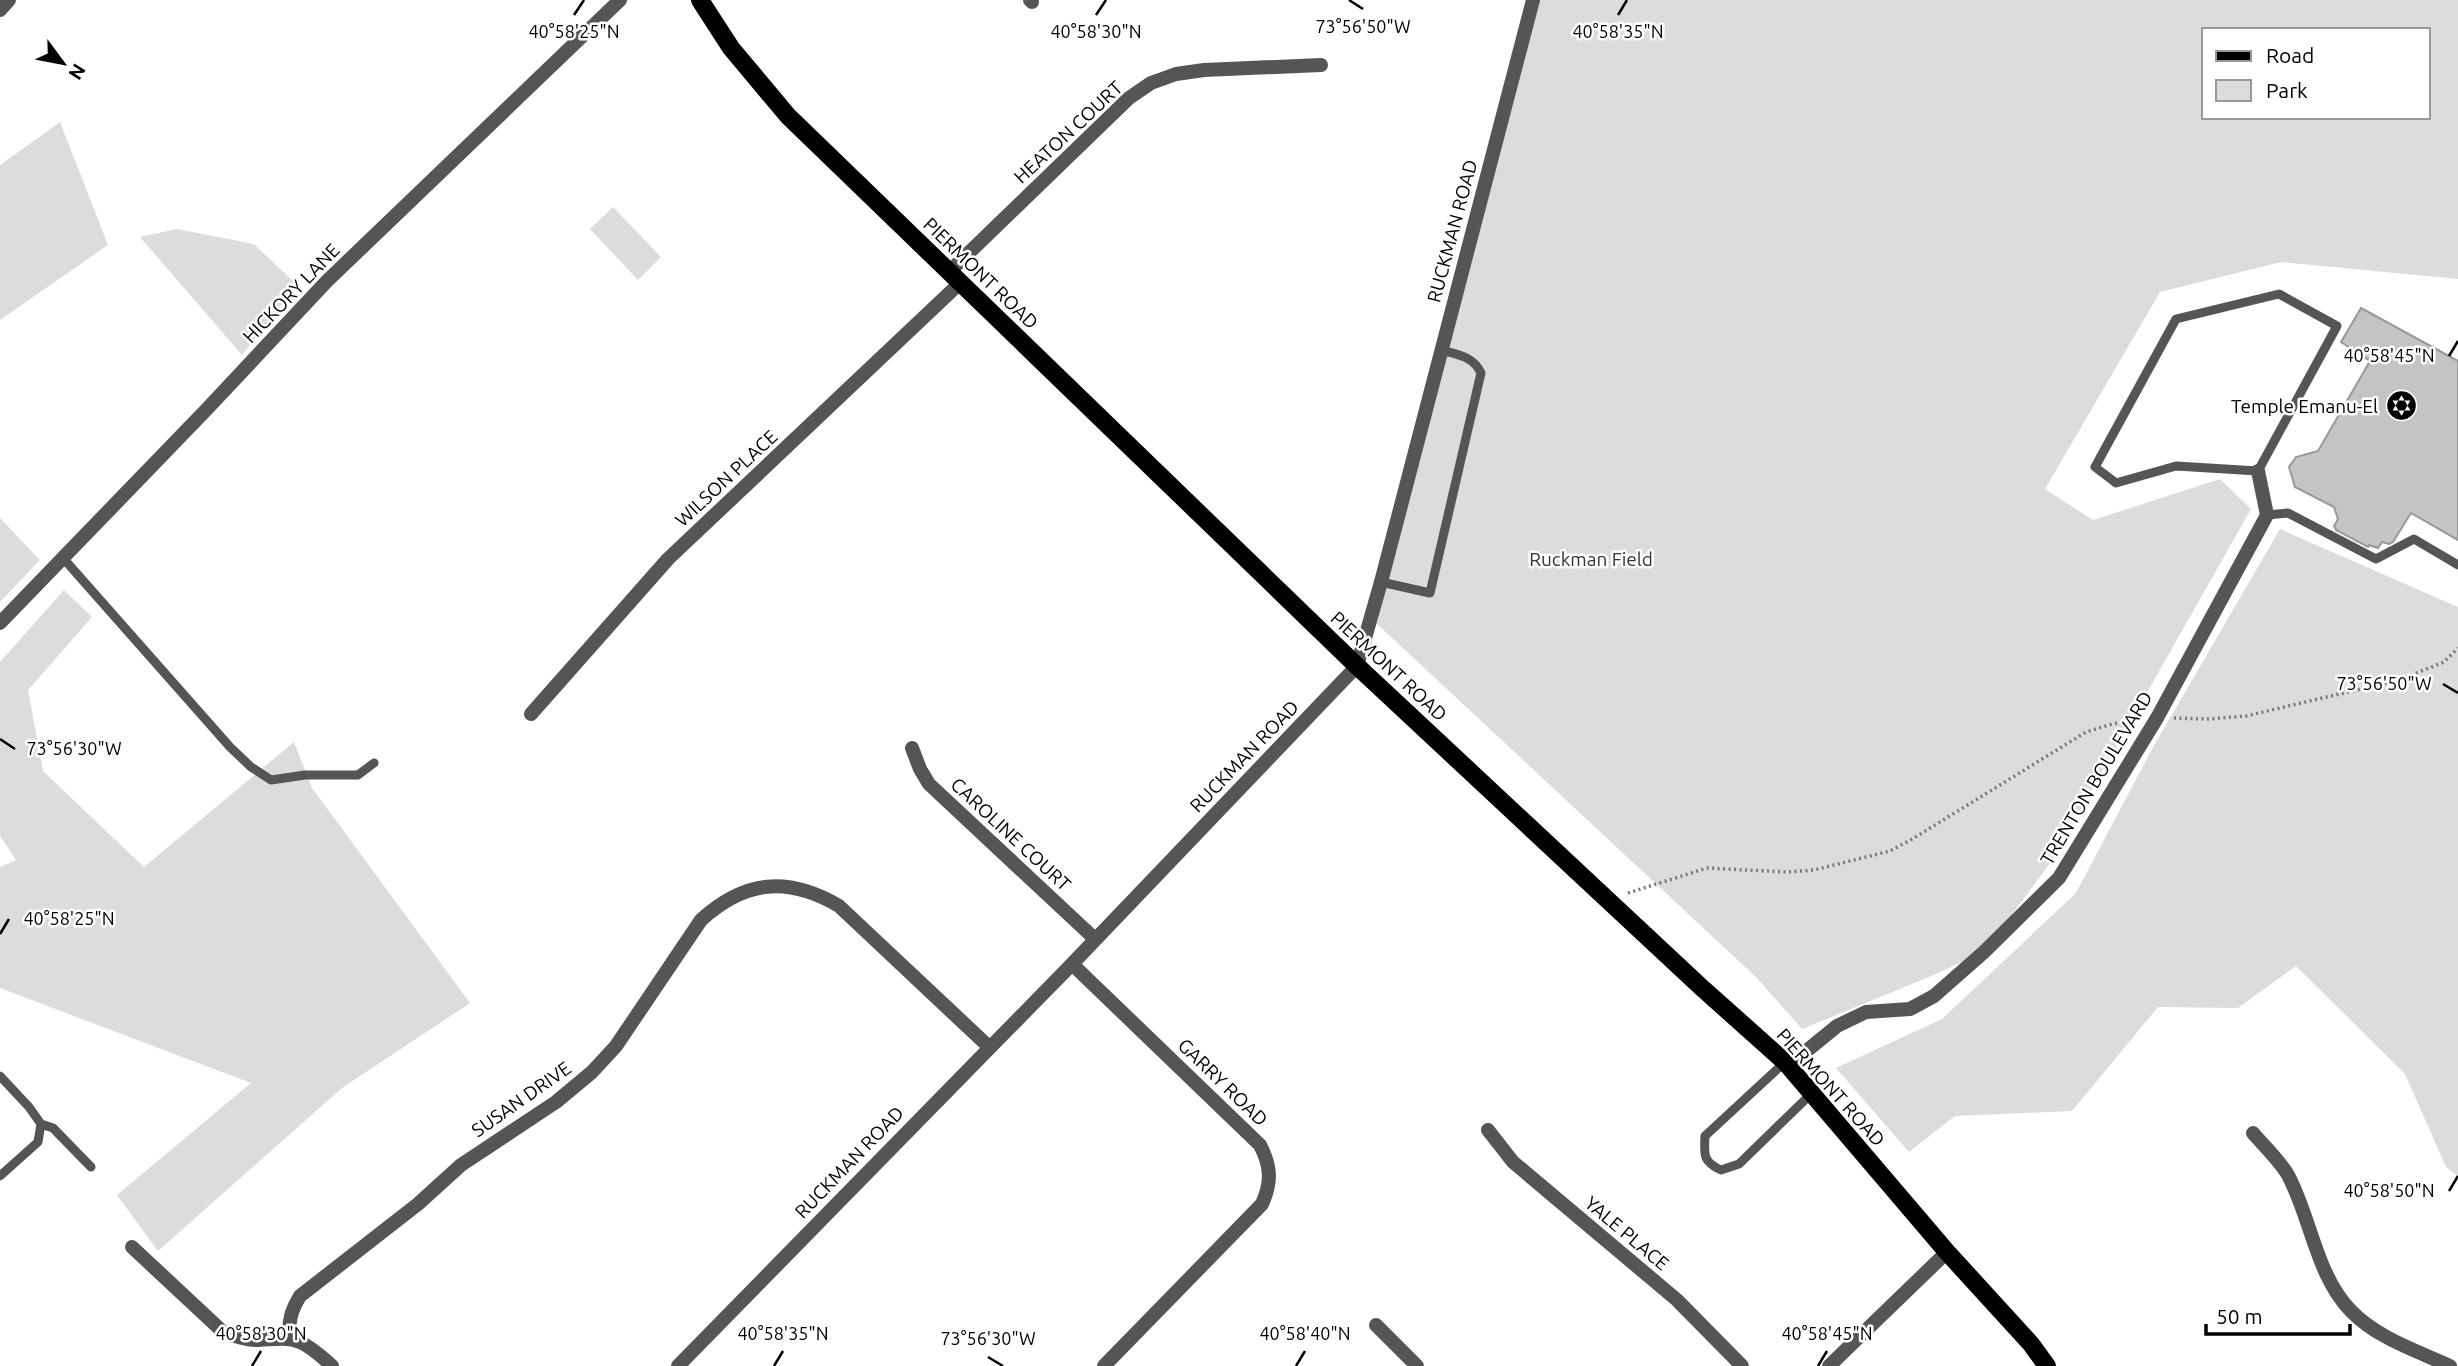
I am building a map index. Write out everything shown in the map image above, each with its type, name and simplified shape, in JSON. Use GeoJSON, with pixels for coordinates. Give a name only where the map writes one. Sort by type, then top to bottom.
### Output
{"type":"FeatureCollection","features":[{"type":"Feature","properties":{"kind":"main road","name":"PIERMONT ROAD"},"geometry":{"type":"LineString","coordinates":[[700,0],[731,48],[780,107],[1357,666],[1700,987],[1787,1064],[1947,1252],[2031,1344],[2046,1366]]}},
{"type":"Feature","properties":{"kind":"street"},"geometry":{"type":"LineString","coordinates":[[0,10],[9,0]]}},
{"type":"Feature","properties":{"kind":"street","name":"HICKORY LANE"},"geometry":{"type":"LineString","coordinates":[[0,623],[327,281],[620,0]]}},
{"type":"Feature","properties":{"kind":"street","name":"RUCKMAN ROAD"},"geometry":{"type":"LineString","coordinates":[[678,1366],[988,1046],[1072,964],[1357,666],[1533,0]]}},
{"type":"Feature","properties":{"kind":"street","name":"HEATON COURT"},"geometry":{"type":"LineString","coordinates":[[955,277],[1129,98],[1151,83],[1176,74],[1204,70],[1321,65]]}},
{"type":"Feature","properties":{"kind":"street","name":"WILSON PLACE"},"geometry":{"type":"LineString","coordinates":[[531,714],[668,559],[955,277]]}},
{"type":"Feature","properties":{"kind":"street"},"geometry":{"type":"LineString","coordinates":[[2258,471],[2267,515]]}},
{"type":"Feature","properties":{"kind":"street","name":"TRENTON BOULEVARD"},"geometry":{"type":"LineString","coordinates":[[1787,1064],[1836,1026],[1866,1012],[1910,1009],[1934,996],[2059,878],[2157,718],[2267,515]]}},
{"type":"Feature","properties":{"kind":"street","name":"CAROLINE COURT"},"geometry":{"type":"LineString","coordinates":[[912,748],[929,784],[1095,939]]}},
{"type":"Feature","properties":{"kind":"street","name":"SUSAN DRIVE"},"geometry":{"type":"LineString","coordinates":[[290,1339],[288,1323],[300,1296],[418,1204],[461,1165],[556,1102],[592,1072],[616,1045],[701,920],[736,894],[758,887],[802,888],[839,906],[988,1046]]}},
{"type":"Feature","properties":{"kind":"street","name":"GARRY ROAD"},"geometry":{"type":"LineString","coordinates":[[1072,964],[1260,1145],[1268,1159],[1270,1174],[1268,1190],[1262,1204],[1104,1366]]}},
{"type":"Feature","properties":{"kind":"street","name":"YALE PLACE"},"geometry":{"type":"LineString","coordinates":[[1488,1130],[1513,1162],[1677,1300],[1742,1366]]}},
{"type":"Feature","properties":{"kind":"street"},"geometry":{"type":"LineString","coordinates":[[2253,1133],[2287,1174],[2333,1289],[2351,1311],[2380,1332],[2450,1366]]}},
{"type":"Feature","properties":{"kind":"street"},"geometry":{"type":"LineString","coordinates":[[132,1247],[222,1331],[237,1338],[290,1339],[314,1350],[332,1366]]}},
{"type":"Feature","properties":{"kind":"street"},"geometry":{"type":"LineString","coordinates":[[1829,1366],[1947,1252]]}},
{"type":"Feature","properties":{"kind":"street"},"geometry":{"type":"LineString","coordinates":[[1376,1325],[1417,1366]]}},
{"type":"Feature","properties":{"kind":"lane"},"geometry":{"type":"LineString","coordinates":[[2279,294],[2337,326],[2258,471],[2176,466],[2116,483],[2095,467],[2176,319],[2279,294]]}},
{"type":"Feature","properties":{"kind":"lane"},"geometry":{"type":"LineString","coordinates":[[1381,582],[1430,593],[1481,373],[1476,363],[1469,358],[1441,350]]}},
{"type":"Feature","properties":{"kind":"lane"},"geometry":{"type":"LineString","coordinates":[[2267,515],[2288,513],[2375,559],[2414,539],[2458,565]]}},
{"type":"Feature","properties":{"kind":"lane"},"geometry":{"type":"LineString","coordinates":[[63,558],[230,747],[251,767],[271,780],[305,775],[358,775],[374,764]]}},
{"type":"Feature","properties":{"kind":"lane"},"geometry":{"type":"LineString","coordinates":[[1787,1064],[1705,1136],[1704,1154],[1710,1165],[1721,1170],[1739,1164],[1812,1093]]}},
{"type":"Feature","properties":{"kind":"lane"},"geometry":{"type":"LineString","coordinates":[[0,1076],[41,1124],[53,1128],[91,1167]]}},
{"type":"Feature","properties":{"kind":"lane"},"geometry":{"type":"LineString","coordinates":[[0,1176],[38,1142],[41,1124]]}},
{"type":"Feature","properties":{"kind":"path"},"geometry":{"type":"LineString","coordinates":[[1609,899],[1707,868],[1787,872],[1814,870],[1890,850],[2086,732],[2112,724],[2157,718],[2208,719],[2246,716],[2399,680],[2444,662],[2458,648]]}},
{"type":"Feature","properties":{"kind":"green space","name":"Ruckman Field"},"geometry":{"type":"Polygon","coordinates":[[[1534,0],[2458,0],[2458,279],[2281,262],[2160,292],[2045,489],[2093,520],[2220,479],[2251,509],[2051,862],[1984,952],[1802,1029],[1757,978],[1376,623],[1534,0]]]}},
{"type":"Feature","properties":{"kind":"green space"},"geometry":{"type":"Polygon","coordinates":[[[60,122],[108,245],[0,320],[0,165],[60,122]]]}},
{"type":"Feature","properties":{"kind":"green space"},"geometry":{"type":"Polygon","coordinates":[[[613,207],[661,257],[638,280],[590,229],[613,207]]]}},
{"type":"Feature","properties":{"kind":"green space"},"geometry":{"type":"Polygon","coordinates":[[[177,229],[254,244],[297,285],[242,355],[140,237],[177,229]]]}},
{"type":"Feature","properties":{"kind":"green space"},"geometry":{"type":"Polygon","coordinates":[[[0,518],[40,560],[0,602],[0,518]]]}},
{"type":"Feature","properties":{"kind":"green space"},"geometry":{"type":"Polygon","coordinates":[[[2280,529],[2458,607],[2458,1176],[2446,1167],[2405,1074],[2296,966],[2238,1008],[2158,1007],[2072,1111],[1955,1116],[1909,1152],[1836,1068],[1942,1019],[2076,893],[2152,749],[2280,529]]]}},
{"type":"Feature","properties":{"kind":"green space"},"geometry":{"type":"Polygon","coordinates":[[[64,590],[92,617],[28,690],[43,771],[144,867],[294,742],[312,788],[470,1003],[342,1088],[158,1251],[117,1195],[251,1083],[0,988],[0,867],[16,860],[0,836],[0,662],[64,590]]]}},
{"type":"Feature","properties":{"kind":"building","name":"Temple Emanu-El"},"geometry":{"type":"Polygon","coordinates":[[[2361,308],[2458,361],[2458,540],[2411,513],[2393,542],[2382,542],[2378,548],[2368,547],[2336,530],[2334,526],[2338,519],[2334,507],[2295,487],[2289,467],[2296,457],[2318,451],[2370,361],[2341,342],[2361,308]]]}},
{"type":"Feature","properties":{"kind":"place","name":"Temple Emanu-El"},"geometry":{"type":"Point","coordinates":[2401,406]}}]}
